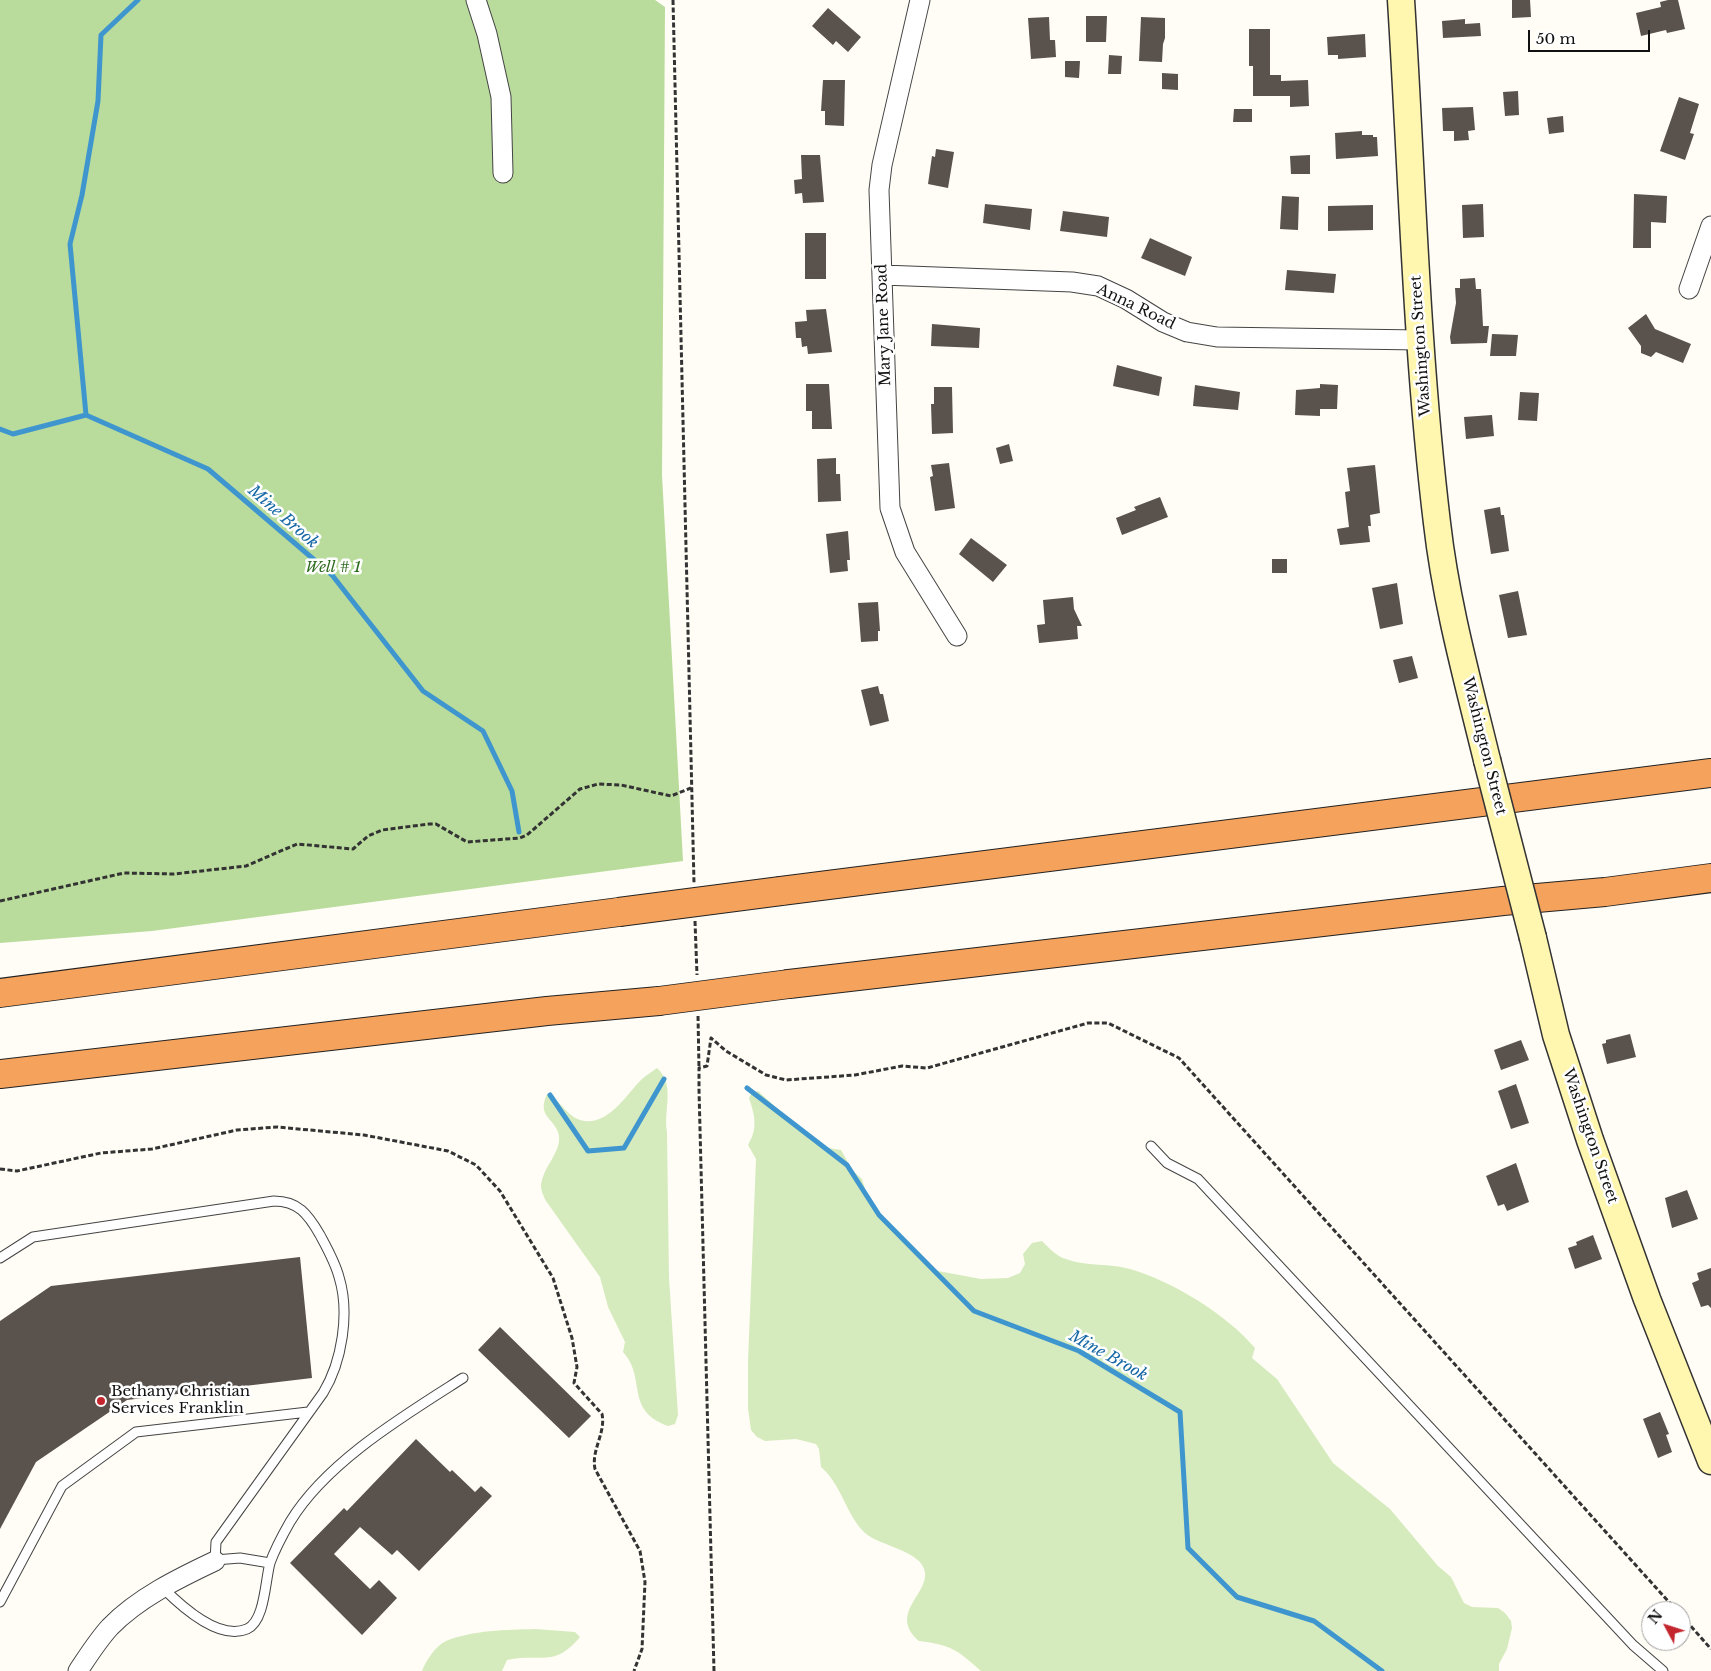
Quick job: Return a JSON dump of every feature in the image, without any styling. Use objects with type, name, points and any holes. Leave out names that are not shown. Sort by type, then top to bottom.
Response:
[{"type":"highway","points":[[0,993],[781,891],[1711,773]]},
{"type":"highway","points":[[0,1074],[538,1012],[659,1001],[790,984],[1502,901],[1604,892],[1711,878]]},
{"type":"main road","name":"Washington Street","points":[[1401,0],[1427,432],[1444,570],[1462,658],[1556,1036],[1590,1140],[1647,1299],[1711,1461]]},
{"type":"street","points":[[476,0],[501,97],[503,173]]},
{"type":"street","name":"Mary Jane Road","points":[[920,0],[882,165],[879,190],[890,508],[905,552],[957,636]]},
{"type":"street","points":[[1689,289],[1711,226]]},
{"type":"street","name":"Anna Road","points":[[882,275],[1072,282],[1098,286],[1126,299],[1163,322],[1187,332],[1217,337],[1420,340]]},
{"type":"street","points":[[78,1671],[111,1626],[163,1588],[215,1560]]},
{"type":"lane","points":[[1151,1146],[1167,1163],[1198,1179],[1633,1644],[1663,1671]]},
{"type":"lane","points":[[0,1258],[33,1237],[274,1201],[296,1205],[311,1220],[331,1256],[340,1279],[343,1310],[339,1353],[333,1374],[216,1542],[215,1560],[240,1558],[270,1563]]},
{"type":"lane","points":[[163,1588],[187,1611],[201,1620],[223,1630],[239,1632],[249,1628],[258,1617],[270,1563],[276,1547],[291,1520],[328,1476],[370,1440],[463,1378]]},
{"type":"lane","points":[[0,1602],[62,1486],[136,1432],[308,1412]]},
{"type":"path","points":[[673,0],[694,884]]},
{"type":"path","points":[[0,901],[124,874],[174,874],[246,866],[297,844],[353,849],[371,834],[420,825],[436,824],[467,842],[520,838],[527,836],[580,789],[598,784],[621,785],[671,796],[692,787]]},
{"type":"path","points":[[695,913],[697,981]]},
{"type":"path","points":[[698,1010],[714,1671]]},
{"type":"path","points":[[699,1068],[707,1066],[711,1038],[726,1051],[766,1075],[786,1080],[855,1075],[902,1066],[927,1068],[1088,1023],[1108,1023],[1179,1058],[1668,1601]]},
{"type":"path","points":[[0,1169],[16,1171],[101,1153],[152,1149],[236,1130],[277,1127],[364,1135],[448,1151],[476,1165],[500,1191],[553,1278],[572,1338],[577,1367],[574,1383],[602,1414],[602,1427],[593,1461],[595,1470],[640,1551],[644,1582],[642,1648],[634,1671]]},
{"type":"path","points":[[1691,1626],[1711,1649]]},
{"type":"green space","name":"Well # 1","points":[[0,0],[655,0],[665,7],[662,475],[683,861],[152,931],[0,943]]},
{"type":"green space","points":[[657,1068],[666,1082],[668,1098],[666,1124],[669,1278],[678,1415],[675,1424],[668,1426],[654,1419],[641,1402],[634,1372],[623,1352],[625,1342],[608,1307],[600,1277],[546,1201],[541,1186],[542,1179],[559,1142],[557,1130],[545,1113],[544,1102],[547,1094],[575,1118],[590,1121],[599,1119],[615,1109],[641,1080]]},
{"type":"green space","points":[[758,1091],[815,1143],[822,1147],[841,1150],[853,1171],[862,1179],[869,1202],[905,1243],[938,1271],[981,1279],[1008,1278],[1020,1273],[1025,1264],[1023,1254],[1032,1243],[1042,1241],[1062,1258],[1082,1263],[1122,1267],[1146,1274],[1180,1290],[1214,1311],[1243,1335],[1255,1348],[1252,1358],[1277,1379],[1333,1463],[1390,1509],[1438,1566],[1451,1577],[1464,1603],[1472,1607],[1498,1608],[1505,1613],[1511,1621],[1512,1628],[1507,1649],[1499,1664],[1499,1671],[981,1671],[966,1658],[947,1647],[919,1641],[910,1631],[907,1622],[911,1605],[924,1580],[925,1572],[922,1565],[908,1553],[871,1538],[865,1533],[853,1518],[834,1482],[821,1467],[819,1449],[816,1444],[796,1439],[765,1441],[757,1437],[751,1430],[748,1408],[748,1362],[756,1159],[748,1145],[754,1127],[753,1111],[749,1098],[751,1094]]},
{"type":"green space","points":[[535,1629],[575,1632],[580,1637],[571,1647],[555,1656],[507,1660],[502,1671],[422,1671],[428,1658],[442,1643],[456,1637],[501,1630]]},
{"type":"building","points":[[1512,0],[1530,0],[1531,17],[1512,18]]},
{"type":"building","points":[[1678,0],[1685,29],[1667,33],[1666,30],[1641,36],[1636,13],[1661,7],[1660,2]]},
{"type":"building","points":[[828,8],[861,37],[848,52],[836,41],[833,45],[812,26]]},
{"type":"building","points":[[1086,16],[1107,16],[1106,42],[1086,42]]},
{"type":"building","points":[[1049,17],[1050,40],[1055,40],[1056,57],[1031,59],[1028,18]]},
{"type":"building","points":[[1141,17],[1165,18],[1162,62],[1139,61]]},
{"type":"building","points":[[1465,19],[1465,24],[1480,23],[1481,36],[1443,38],[1442,21]]},
{"type":"building","points":[[1249,29],[1270,29],[1270,75],[1281,75],[1281,81],[1308,80],[1309,106],[1290,107],[1290,96],[1253,96],[1253,66],[1249,66]]},
{"type":"building","points":[[1365,34],[1366,57],[1338,59],[1338,55],[1328,55],[1327,37]]},
{"type":"building","points":[[1109,55],[1122,56],[1121,74],[1108,74]]},
{"type":"building","points":[[1065,61],[1080,61],[1079,78],[1065,77]]},
{"type":"building","points":[[1162,73],[1178,74],[1178,90],[1162,89]]},
{"type":"building","points":[[823,80],[845,80],[844,126],[825,125],[825,111],[821,111]]},
{"type":"building","points":[[1518,91],[1519,115],[1505,116],[1503,92]]},
{"type":"building","points":[[1679,97],[1699,104],[1690,133],[1694,134],[1685,160],[1660,151]]},
{"type":"building","points":[[1473,107],[1475,130],[1468,131],[1469,140],[1454,141],[1454,131],[1443,131],[1442,108]]},
{"type":"building","points":[[1234,109],[1252,109],[1252,122],[1233,122]]},
{"type":"building","points":[[1563,116],[1564,132],[1549,134],[1547,118]]},
{"type":"building","points":[[1362,131],[1362,135],[1377,137],[1378,156],[1336,159],[1335,133]]},
{"type":"building","points":[[936,149],[954,152],[948,188],[928,184],[932,156],[935,157]]},
{"type":"building","points":[[801,155],[820,155],[824,202],[803,203],[802,193],[795,194],[794,180],[802,179]]},
{"type":"building","points":[[1310,155],[1310,174],[1291,174],[1290,156]]},
{"type":"building","points":[[1634,194],[1667,196],[1666,223],[1651,222],[1651,248],[1633,248]]},
{"type":"building","points":[[1282,196],[1299,197],[1298,230],[1280,229]]},
{"type":"building","points":[[985,204],[1032,209],[1030,230],[983,223]]},
{"type":"building","points":[[1483,204],[1484,237],[1463,238],[1462,205]]},
{"type":"building","points":[[1373,205],[1373,230],[1328,231],[1328,206]]},
{"type":"building","points":[[1063,211],[1109,217],[1107,237],[1060,231]]},
{"type":"building","points":[[805,233],[826,233],[826,279],[805,279]]},
{"type":"building","points":[[1150,238],[1192,257],[1185,276],[1141,258]]},
{"type":"building","points":[[1287,270],[1336,274],[1334,293],[1285,290]]},
{"type":"building","points":[[1475,278],[1476,289],[1481,289],[1483,326],[1489,326],[1487,343],[1451,344],[1450,337],[1456,303],[1455,288],[1460,288],[1460,279]]},
{"type":"building","points":[[826,309],[832,352],[808,354],[807,346],[802,347],[801,338],[796,338],[795,322],[807,321],[806,310]]},
{"type":"building","points":[[1646,314],[1655,329],[1691,344],[1683,363],[1656,352],[1651,357],[1641,353],[1641,346],[1628,328]]},
{"type":"building","points":[[932,324],[980,328],[979,348],[931,346]]},
{"type":"building","points":[[1492,334],[1518,335],[1516,356],[1490,356]]},
{"type":"building","points":[[1117,365],[1162,377],[1159,396],[1113,386]]},
{"type":"building","points":[[806,384],[829,384],[832,429],[812,429],[812,411],[806,411]]},
{"type":"building","points":[[1320,384],[1338,385],[1337,409],[1320,409],[1320,416],[1295,415],[1296,390],[1320,388]]},
{"type":"building","points":[[1195,385],[1240,392],[1238,410],[1193,406]]},
{"type":"building","points":[[934,387],[952,387],[953,433],[932,434],[931,404],[934,404]]},
{"type":"building","points":[[1520,392],[1539,393],[1537,421],[1518,420]]},
{"type":"building","points":[[1492,415],[1494,436],[1466,439],[1464,417]]},
{"type":"building","points":[[1009,444],[1013,461],[1000,464],[996,448]]},
{"type":"building","points":[[836,458],[836,474],[840,474],[841,501],[818,502],[817,459]]},
{"type":"building","points":[[949,463],[955,508],[935,511],[930,477],[933,476],[931,465]]},
{"type":"building","points":[[1375,465],[1380,513],[1370,515],[1371,526],[1368,526],[1370,542],[1340,545],[1337,529],[1349,527],[1345,492],[1350,491],[1347,468]]},
{"type":"building","points":[[1160,497],[1168,517],[1122,535],[1116,518],[1136,510],[1134,507]]},
{"type":"building","points":[[1500,507],[1501,515],[1504,515],[1509,551],[1491,554],[1484,510]]},
{"type":"building","points":[[848,531],[850,560],[847,560],[848,571],[830,573],[826,534]]},
{"type":"building","points":[[971,538],[1007,565],[993,582],[959,554]]},
{"type":"building","points":[[1272,559],[1287,559],[1287,573],[1272,573]]},
{"type":"building","points":[[1397,583],[1403,624],[1380,629],[1372,588]]},
{"type":"building","points":[[1518,591],[1527,635],[1508,638],[1499,595]]},
{"type":"building","points":[[1073,597],[1074,609],[1082,626],[1077,626],[1078,639],[1039,643],[1037,625],[1045,624],[1043,600]]},
{"type":"building","points":[[878,602],[880,631],[878,631],[878,641],[861,642],[858,603]]},
{"type":"building","points":[[1412,656],[1418,678],[1399,683],[1393,660]]},
{"type":"building","points":[[878,686],[880,694],[883,694],[889,721],[870,726],[861,690]]},
{"type":"building","points":[[1630,1034],[1636,1057],[1607,1064],[1602,1044],[1606,1043],[1606,1040]]},
{"type":"building","points":[[1521,1040],[1529,1060],[1501,1070],[1494,1050]]},
{"type":"building","points":[[1516,1084],[1529,1123],[1511,1129],[1498,1091]]},
{"type":"building","points":[[1516,1163],[1529,1202],[1507,1211],[1504,1204],[1498,1206],[1486,1176]]},
{"type":"building","points":[[1687,1190],[1698,1219],[1672,1228],[1665,1198]]},
{"type":"building","points":[[1593,1235],[1602,1259],[1575,1269],[1568,1248],[1577,1245],[1576,1242]]},
{"type":"building","points":[[300,1257],[312,1378],[127,1400],[36,1462],[0,1529],[0,1321],[51,1286]]},
{"type":"building","points":[[1711,1268],[1711,1308],[1708,1305],[1701,1307],[1692,1283],[1699,1280],[1697,1273]]},
{"type":"building","points":[[500,1327],[591,1416],[569,1438],[478,1350]]},
{"type":"building","points":[[1660,1412],[1669,1434],[1666,1435],[1672,1452],[1658,1458],[1643,1419]]},
{"type":"building","points":[[416,1439],[450,1472],[452,1470],[475,1492],[481,1486],[492,1496],[419,1571],[397,1550],[392,1555],[360,1527],[334,1554],[370,1589],[379,1580],[397,1598],[362,1635],[290,1563],[344,1508],[347,1511]]},
{"type":"waterway","points":[[86,415],[70,244],[82,195],[98,101],[101,35],[138,0]]},
{"type":"waterway","name":"Mine Brook","points":[[0,429],[13,434],[86,415],[208,469],[332,575],[423,691],[483,731],[512,791],[519,832]]},
{"type":"waterway","name":"Mine Brook","points":[[550,1095],[588,1151],[624,1148],[664,1079]]},
{"type":"waterway","name":"Mine Brook","points":[[747,1088],[847,1165],[879,1215],[974,1311],[1079,1351],[1180,1412],[1188,1548],[1237,1597],[1314,1621],[1382,1671]]},
{"type":"place","name":"Bethany Christian Services Franklin","points":[[101,1401]]}]
